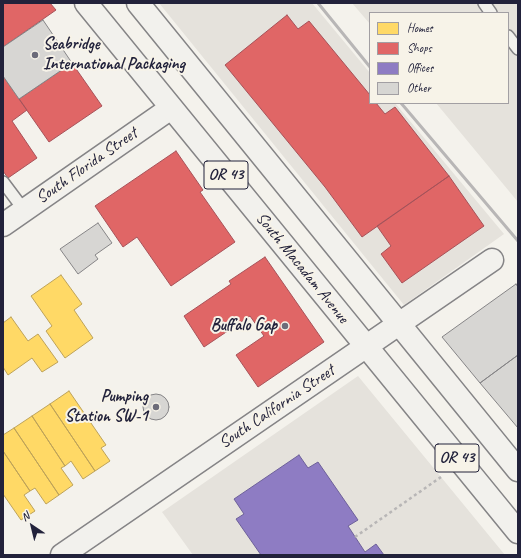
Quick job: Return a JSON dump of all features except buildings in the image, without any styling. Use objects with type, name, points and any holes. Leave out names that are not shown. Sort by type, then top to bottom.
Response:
[{"type":"main road","name":"South Macadam Avenue","points":[[86,3],[518,532]]},
{"type":"main road","name":"OR 43","points":[[138,3],[518,470]]},
{"type":"main road","name":"South Florida Street","points":[[3,225],[172,108]]},
{"type":"main road","name":"South California Street","points":[[62,555],[492,260]]},
{"type":"lane","points":[[484,3],[490,12]]},
{"type":"lane","points":[[509,37],[518,49]]},
{"type":"lane","points":[[3,182],[24,210]]},
{"type":"path","points":[[355,537],[445,475]]},
{"type":"shaded area","points":[[159,3],[312,3],[369,72],[369,104],[396,104],[504,234],[404,305]]},
{"type":"shaded area","points":[[352,3],[518,3],[518,202],[437,104],[509,104],[509,12],[369,12],[369,23]]},
{"type":"shaded area","points":[[358,376],[505,555],[193,555],[162,512]]},
{"type":"railway","points":[[318,3],[369,66]]},
{"type":"railway","points":[[402,104],[518,241]]},
{"type":"place","name":"Seabridge International Packaging","points":[[35,55]]},
{"type":"place","name":"Buffalo Gap","points":[[285,326]]},
{"type":"place","name":"Pumping Station SW-1","points":[[156,407]]}]
